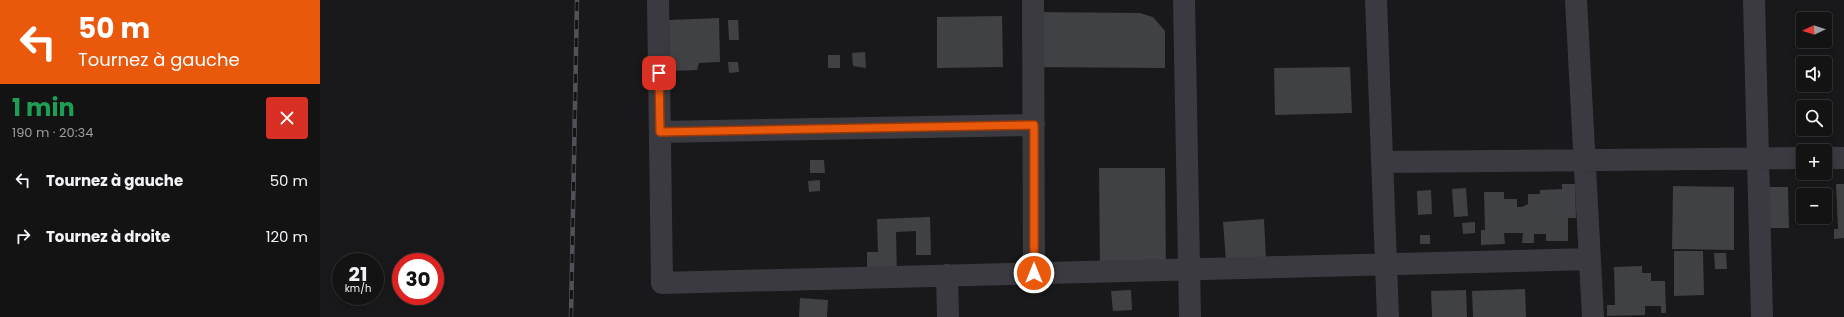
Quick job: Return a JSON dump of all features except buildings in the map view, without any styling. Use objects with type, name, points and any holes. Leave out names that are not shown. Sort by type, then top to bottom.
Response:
[{"type":"street","points":[[658,0],[662,283],[1590,259]]},
{"type":"street","points":[[1033,0],[1034,273]]},
{"type":"street","points":[[1184,0],[1190,317]]},
{"type":"street","points":[[1376,0],[1388,317]]},
{"type":"street","points":[[1576,0],[1593,317]]},
{"type":"street","points":[[1754,0],[1762,317]]},
{"type":"street","points":[[660,132],[1034,125]]},
{"type":"street","points":[[1382,162],[1796,158]]},
{"type":"street","points":[[1832,158],[1844,158]]},
{"type":"street","points":[[947,275],[948,317]]},
{"type":"railway","points":[[571,317],[577,0]]},
{"type":"route","points":[[659,73],[660,132],[1034,125],[1034,273]]}]
